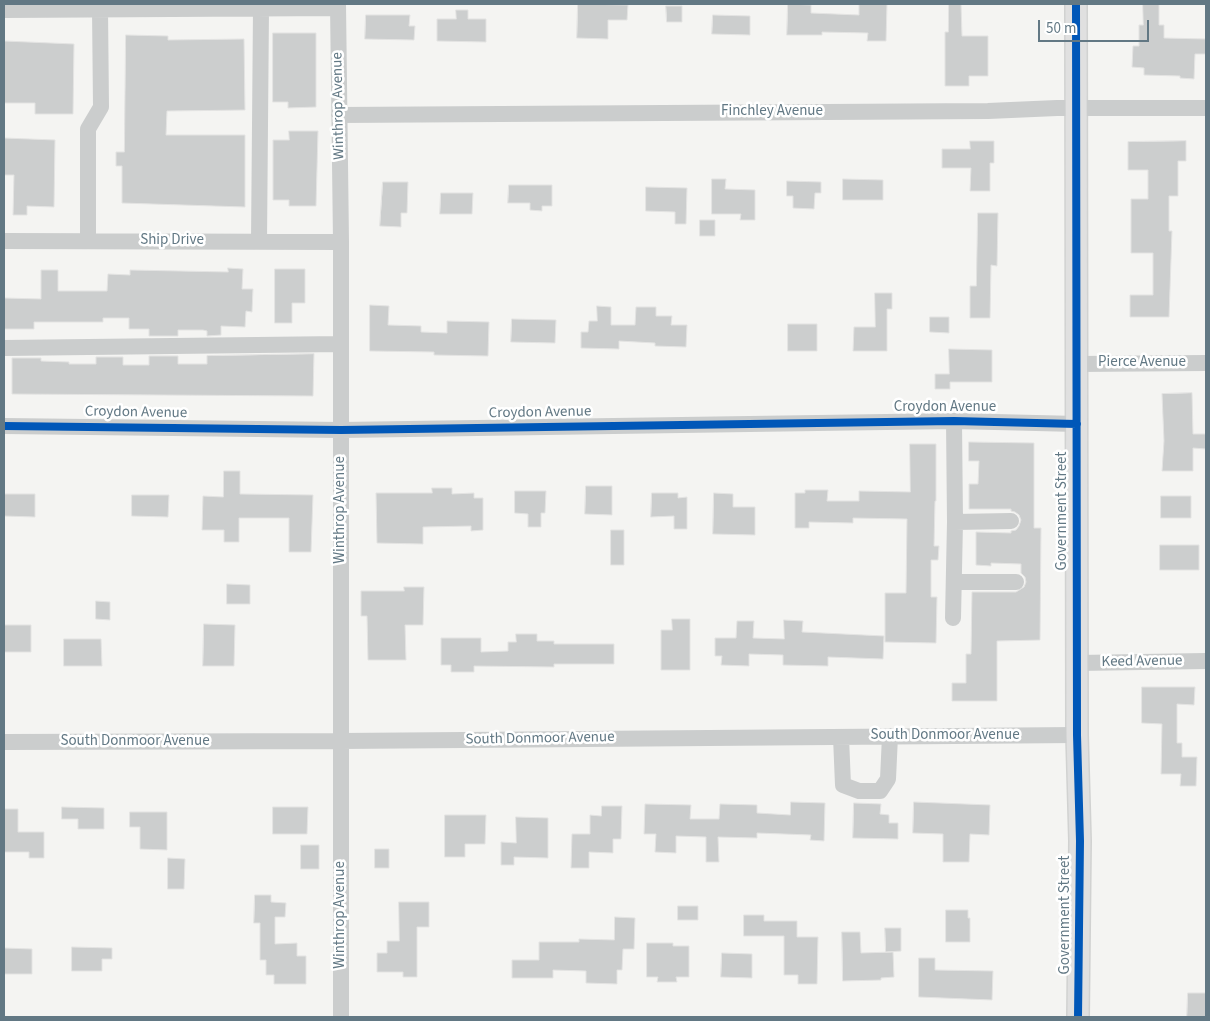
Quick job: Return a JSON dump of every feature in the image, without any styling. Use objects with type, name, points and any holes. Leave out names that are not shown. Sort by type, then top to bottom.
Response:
[{"type":"main road","name":"Government Street","points":[[1076,4],[1077,734],[1080,841],[1078,1017]]},
{"type":"street","points":[[14,8],[100,9],[164,6],[261,9],[338,6]]},
{"type":"street","name":"Winthrop Avenue","points":[[338,6],[341,242],[341,1017]]},
{"type":"street","points":[[88,241],[88,129],[101,107],[100,9]]},
{"type":"street","points":[[260,242],[261,9]]},
{"type":"street","name":"Finchley Avenue","points":[[339,115],[1206,108]]},
{"type":"street","name":"Ship Drive","points":[[4,241],[341,242]]},
{"type":"street","points":[[4,348],[341,344]]},
{"type":"street","name":"Pierce Avenue","points":[[1077,364],[1206,363]]},
{"type":"street","points":[[953,618],[955,522],[954,421]]},
{"type":"street","name":"Croydon Avenue","points":[[4,426],[341,430],[954,421],[1077,424]]},
{"type":"street","points":[[955,522],[1011,521]]},
{"type":"street","points":[[954,582],[1016,582]]},
{"type":"street","name":"Keed Avenue","points":[[1077,663],[1206,662]]},
{"type":"street","name":"South Donmoor Avenue","points":[[4,742],[341,741],[1077,734]]},
{"type":"street","points":[[841,737],[843,785],[859,791],[880,791],[888,778],[890,736]]},
{"type":"building","points":[[578,4],[628,5],[627,20],[608,20],[608,39],[577,38]]},
{"type":"building","points":[[788,4],[811,5],[811,13],[859,15],[859,4],[887,4],[886,41],[867,41],[868,33],[822,32],[822,35],[787,35]]},
{"type":"building","points":[[949,4],[961,4],[962,36],[988,36],[988,76],[969,76],[969,86],[945,86],[945,32],[948,32]]},
{"type":"building","points":[[1143,4],[1159,4],[1159,25],[1164,25],[1164,38],[1206,39],[1206,54],[1195,54],[1194,79],[1180,78],[1180,76],[1144,75],[1144,68],[1132,67],[1133,46],[1139,46],[1139,25],[1143,25]]},
{"type":"building","points":[[666,6],[682,6],[682,22],[667,22]]},
{"type":"building","points":[[456,10],[468,10],[468,19],[486,19],[486,42],[437,41],[437,19],[456,19]]},
{"type":"building","points":[[366,15],[410,15],[409,26],[415,26],[414,40],[365,39]]},
{"type":"building","points":[[713,15],[750,16],[750,35],[712,34]]},
{"type":"building","points":[[273,33],[316,33],[316,107],[288,108],[288,102],[273,102]]},
{"type":"building","points":[[126,35],[168,36],[168,40],[244,39],[245,110],[167,111],[166,135],[245,135],[245,207],[122,203],[122,166],[116,166],[116,152],[124,152]]},
{"type":"building","points":[[4,41],[74,44],[73,114],[35,114],[35,103],[4,103]]},
{"type":"building","points":[[289,131],[318,131],[316,206],[289,206],[289,200],[273,200],[273,140],[289,140]]},
{"type":"building","points":[[4,138],[55,140],[54,207],[27,206],[27,215],[13,215],[14,175],[4,175]]},
{"type":"building","points":[[970,141],[994,141],[994,163],[990,163],[990,191],[970,191],[971,168],[942,168],[942,149],[970,149]]},
{"type":"building","points":[[1186,141],[1186,161],[1178,161],[1178,196],[1169,196],[1169,231],[1172,231],[1169,317],[1130,317],[1130,295],[1153,295],[1153,253],[1131,253],[1131,199],[1148,199],[1148,170],[1128,170],[1128,142]]},
{"type":"building","points":[[712,179],[726,179],[725,189],[755,190],[755,220],[740,220],[741,214],[712,214]]},
{"type":"building","points":[[843,179],[883,180],[883,200],[843,200]]},
{"type":"building","points":[[787,181],[821,182],[821,193],[815,193],[814,209],[793,208],[793,196],[787,196]]},
{"type":"building","points":[[383,182],[408,182],[407,213],[401,213],[401,227],[380,226]]},
{"type":"building","points":[[509,185],[552,185],[552,206],[542,206],[542,211],[530,210],[530,203],[508,203]]},
{"type":"building","points":[[646,187],[687,188],[686,224],[675,224],[675,212],[646,211]]},
{"type":"building","points":[[441,193],[473,193],[472,214],[440,214]]},
{"type":"building","points":[[978,213],[998,213],[997,266],[991,265],[990,318],[970,318],[970,286],[976,286]]},
{"type":"building","points":[[700,220],[715,220],[715,236],[700,236]]},
{"type":"building","points":[[228,268],[243,269],[242,289],[253,289],[252,312],[246,311],[245,327],[221,326],[221,335],[207,336],[207,331],[203,330],[178,330],[178,336],[149,336],[149,329],[129,329],[129,318],[103,318],[103,322],[34,322],[34,329],[4,329],[4,298],[41,299],[41,270],[58,270],[58,291],[107,291],[108,274],[130,275],[130,270],[228,272]]},
{"type":"building","points":[[275,269],[305,269],[305,303],[292,303],[292,323],[275,323]]},
{"type":"building","points":[[875,293],[892,293],[892,309],[887,309],[887,351],[853,351],[854,327],[875,327]]},
{"type":"building","points":[[370,305],[389,306],[388,325],[421,326],[421,332],[447,333],[447,321],[489,322],[488,356],[434,355],[434,352],[370,351]]},
{"type":"building","points":[[597,306],[611,307],[611,325],[635,325],[636,307],[656,307],[656,316],[672,316],[671,325],[687,325],[686,347],[655,346],[655,343],[619,341],[619,349],[581,348],[581,332],[588,332],[589,321],[597,321]]},
{"type":"building","points":[[930,317],[949,317],[949,333],[930,332]]},
{"type":"building","points":[[512,319],[556,320],[555,343],[511,342]]},
{"type":"building","points":[[788,324],[817,324],[817,351],[788,351]]},
{"type":"building","points":[[949,349],[992,350],[992,382],[950,382],[950,389],[935,389],[935,374],[949,374]]},
{"type":"building","points":[[314,354],[313,396],[12,394],[12,358],[41,358],[41,361],[96,364],[96,357],[123,357],[123,365],[149,365],[149,356],[178,356],[178,364],[207,364],[207,356]]},
{"type":"building","points":[[1192,393],[1193,434],[1206,434],[1206,449],[1193,448],[1193,471],[1162,471],[1164,441],[1162,394]]},
{"type":"building","points":[[969,442],[1034,443],[1034,528],[1041,528],[1040,640],[997,641],[997,701],[952,701],[952,683],[966,683],[966,654],[971,654],[972,592],[1016,592],[1024,587],[1026,582],[1025,577],[1021,573],[1021,564],[991,563],[991,566],[976,565],[976,532],[1011,533],[1011,531],[1016,530],[1021,520],[1019,515],[1011,511],[1011,509],[969,509],[969,484],[978,484],[979,461],[969,461]]},
{"type":"building","points":[[910,444],[936,444],[934,546],[939,546],[938,560],[931,560],[931,597],[937,597],[936,643],[885,642],[885,593],[906,593],[907,519],[853,518],[853,523],[809,522],[809,528],[795,528],[795,493],[805,493],[805,490],[828,490],[827,501],[859,501],[859,491],[910,492]]},
{"type":"building","points":[[224,471],[240,471],[240,494],[313,495],[311,552],[289,552],[289,518],[239,518],[239,542],[224,542],[224,530],[202,530],[203,496],[223,497]]},
{"type":"building","points":[[586,486],[612,486],[612,515],[585,514]]},
{"type":"building","points":[[432,488],[452,488],[452,494],[474,493],[474,498],[483,498],[483,530],[471,531],[471,526],[423,527],[423,544],[377,543],[376,493],[432,493]]},
{"type":"building","points":[[515,491],[546,491],[545,513],[541,513],[541,527],[528,527],[528,514],[515,513]]},
{"type":"building","points":[[652,493],[678,493],[678,498],[687,497],[687,529],[674,529],[674,516],[651,517]]},
{"type":"building","points":[[714,493],[733,494],[733,507],[755,507],[755,535],[713,534]]},
{"type":"building","points":[[4,494],[35,494],[35,517],[4,516]]},
{"type":"building","points":[[132,495],[169,495],[168,517],[132,516]]},
{"type":"building","points":[[1161,496],[1191,496],[1191,518],[1161,518]]},
{"type":"building","points":[[611,530],[624,530],[624,565],[611,565]]},
{"type":"building","points":[[1160,545],[1199,545],[1199,570],[1160,570]]},
{"type":"building","points":[[227,584],[250,585],[250,604],[227,604]]},
{"type":"building","points":[[404,587],[424,587],[423,625],[405,625],[406,660],[368,660],[367,616],[361,616],[361,591],[404,591]]},
{"type":"building","points":[[96,601],[110,602],[110,620],[96,619]]},
{"type":"building","points":[[672,619],[690,619],[690,670],[661,670],[661,630],[672,630]]},
{"type":"building","points":[[784,620],[803,621],[802,632],[884,636],[883,659],[828,657],[828,666],[783,665],[783,655],[749,654],[749,666],[721,665],[722,656],[715,656],[715,638],[736,638],[737,621],[754,621],[753,638],[784,639]]},
{"type":"building","points":[[204,624],[235,625],[234,666],[203,666]]},
{"type":"building","points":[[4,625],[31,625],[31,652],[4,652]]},
{"type":"building","points":[[516,634],[537,634],[537,641],[554,641],[554,644],[614,644],[614,664],[554,664],[554,667],[474,666],[474,672],[451,672],[451,665],[441,665],[441,638],[481,638],[481,652],[508,651],[508,642],[516,642]]},
{"type":"building","points":[[64,639],[101,639],[102,666],[64,666]]},
{"type":"building","points":[[1142,687],[1195,687],[1194,705],[1177,704],[1177,743],[1182,743],[1182,757],[1197,757],[1196,786],[1180,786],[1181,774],[1161,774],[1162,724],[1142,723]]},
{"type":"building","points":[[791,802],[825,803],[824,841],[810,840],[811,835],[757,833],[757,838],[718,837],[719,862],[706,862],[706,837],[676,836],[676,853],[655,852],[656,834],[644,834],[645,804],[691,805],[690,819],[719,819],[720,804],[757,805],[757,813],[790,815]]},
{"type":"building","points":[[914,802],[990,805],[989,835],[970,834],[969,862],[943,862],[943,834],[913,833]]},
{"type":"building","points":[[854,803],[881,804],[880,814],[889,815],[889,823],[898,823],[898,839],[853,838]]},
{"type":"building","points":[[602,806],[622,806],[621,839],[613,839],[613,853],[589,852],[589,868],[571,868],[572,834],[590,834],[590,815],[601,816]]},
{"type":"building","points":[[62,807],[104,808],[104,829],[78,829],[78,819],[62,819]]},
{"type":"building","points":[[273,807],[308,807],[307,834],[273,834]]},
{"type":"building","points":[[4,809],[18,809],[18,832],[44,832],[44,858],[29,858],[29,852],[4,852]]},
{"type":"building","points":[[130,812],[167,812],[167,850],[140,849],[140,827],[130,827]]},
{"type":"building","points":[[445,815],[486,815],[485,844],[465,844],[465,857],[445,857]]},
{"type":"building","points":[[516,817],[548,818],[548,858],[514,857],[514,865],[501,865],[501,842],[516,843]]},
{"type":"building","points":[[301,845],[319,845],[319,869],[301,869]]},
{"type":"building","points":[[375,849],[389,849],[389,868],[375,868]]},
{"type":"building","points":[[168,858],[185,859],[184,889],[168,889]]},
{"type":"building","points":[[255,895],[271,895],[271,902],[286,903],[285,917],[275,917],[275,944],[297,943],[297,956],[306,956],[306,984],[274,984],[274,975],[266,975],[266,960],[260,960],[260,923],[254,923]]},
{"type":"building","points":[[399,902],[429,902],[429,927],[417,927],[417,977],[403,977],[403,972],[377,972],[377,953],[387,953],[387,941],[399,941]]},
{"type":"building","points":[[678,906],[698,906],[698,920],[678,920]]},
{"type":"building","points":[[946,910],[968,910],[970,942],[946,942]]},
{"type":"building","points":[[744,915],[764,915],[764,921],[797,921],[797,937],[818,937],[817,984],[798,984],[798,975],[784,975],[784,936],[744,936]]},
{"type":"building","points":[[615,917],[635,918],[634,949],[623,949],[622,970],[617,970],[617,984],[586,983],[586,971],[553,970],[553,978],[512,978],[512,960],[539,960],[539,942],[579,942],[579,939],[614,940]]},
{"type":"building","points":[[885,928],[901,928],[901,951],[886,952]]},
{"type":"building","points":[[842,932],[860,932],[861,953],[893,952],[894,977],[881,978],[881,980],[843,981]]},
{"type":"building","points":[[647,943],[673,943],[673,946],[689,946],[689,977],[676,977],[677,982],[657,982],[658,977],[647,977]]},
{"type":"building","points":[[72,947],[112,948],[112,959],[102,959],[102,971],[72,971]]},
{"type":"building","points":[[4,948],[32,949],[32,974],[4,974]]},
{"type":"building","points":[[722,953],[752,954],[752,978],[721,977]]},
{"type":"building","points":[[919,958],[935,958],[935,970],[993,971],[992,1000],[919,997]]},
{"type":"building","points":[[1188,993],[1206,993],[1206,1017],[1187,1017]]},
{"type":"cycle path","points":[[1076,4],[1077,735],[1080,841],[1078,1017]]},
{"type":"cycle path","points":[[4,426],[341,430],[954,421],[1077,424]]}]
